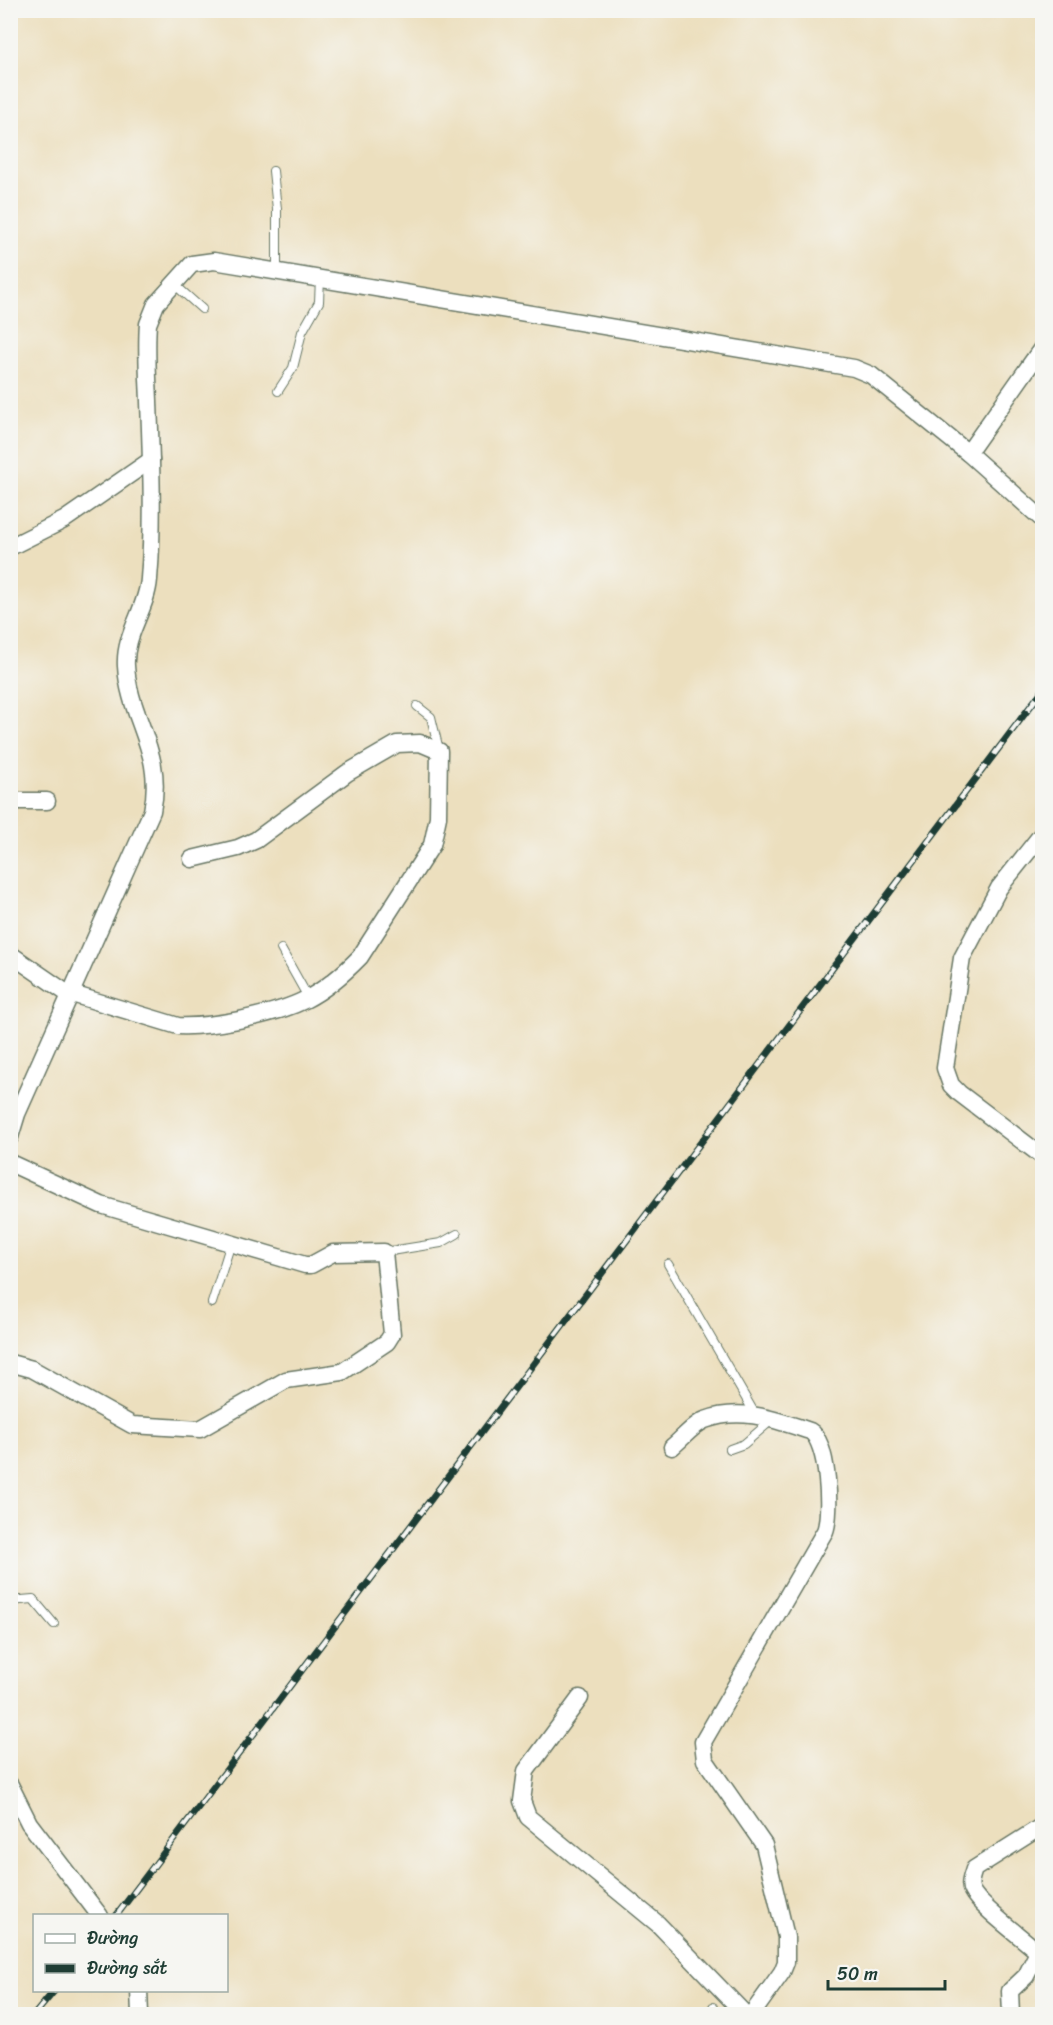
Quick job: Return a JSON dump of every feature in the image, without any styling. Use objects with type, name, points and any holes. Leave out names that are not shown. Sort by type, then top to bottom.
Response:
[{"type":"street","points":[[10,1137],[14,1114],[71,995],[152,811],[156,795],[154,762],[129,684],[126,666],[129,639],[150,579],[151,460],[148,324],[156,304],[187,267],[198,262],[214,261],[854,368],[871,375],[968,453],[1042,519]]},
{"type":"street","points":[[968,453],[1042,348]]},
{"type":"street","points":[[10,547],[64,520],[151,460]]},
{"type":"street","points":[[10,954],[71,995],[178,1026],[193,1027],[277,1012],[310,999],[347,971],[360,957],[432,845],[438,817],[439,751],[420,743],[397,744],[347,773],[256,840],[238,848],[192,859]]},
{"type":"street","points":[[10,801],[47,801]]},
{"type":"street","points":[[1042,834],[999,888],[962,958],[945,1068],[951,1085],[959,1093],[1042,1156]]},
{"type":"street","points":[[10,1163],[101,1205],[305,1265],[333,1253],[384,1252],[392,1334],[387,1342],[342,1372],[286,1380],[200,1429],[132,1425],[32,1369],[10,1363]]},
{"type":"street","points":[[672,1447],[703,1420],[731,1414],[755,1414],[810,1431],[819,1439],[822,1447],[829,1521],[702,1742],[705,1760],[764,1845],[786,1936],[786,1962],[782,1972],[752,2014]]},
{"type":"street","points":[[580,1698],[526,1771],[522,1801],[528,1817],[658,1924],[745,2014]]},
{"type":"street","points":[[10,1785],[17,1818],[98,1914]]},
{"type":"street","points":[[1011,2014],[1010,1991],[1026,1976],[1040,1951],[981,1901],[972,1891],[970,1882],[974,1869],[1042,1826]]},
{"type":"street","points":[[139,1992],[140,2014]]},
{"type":"lane","points":[[273,171],[278,209],[277,271]]},
{"type":"lane","points":[[278,391],[293,368],[302,332],[319,302],[320,278]]},
{"type":"lane","points":[[173,283],[202,309]]},
{"type":"lane","points":[[417,706],[431,717],[439,751]]},
{"type":"lane","points":[[281,949],[310,999]]},
{"type":"lane","points":[[384,1252],[441,1243],[457,1234]]},
{"type":"lane","points":[[212,1303],[231,1243]]},
{"type":"lane","points":[[668,1264],[755,1414]]},
{"type":"lane","points":[[730,1449],[744,1444],[774,1419]]},
{"type":"lane","points":[[10,1601],[33,1599],[54,1624]]},
{"type":"railway","points":[[118,1914],[1042,691]]},
{"type":"railway","points":[[35,2014],[53,1992]]}]
